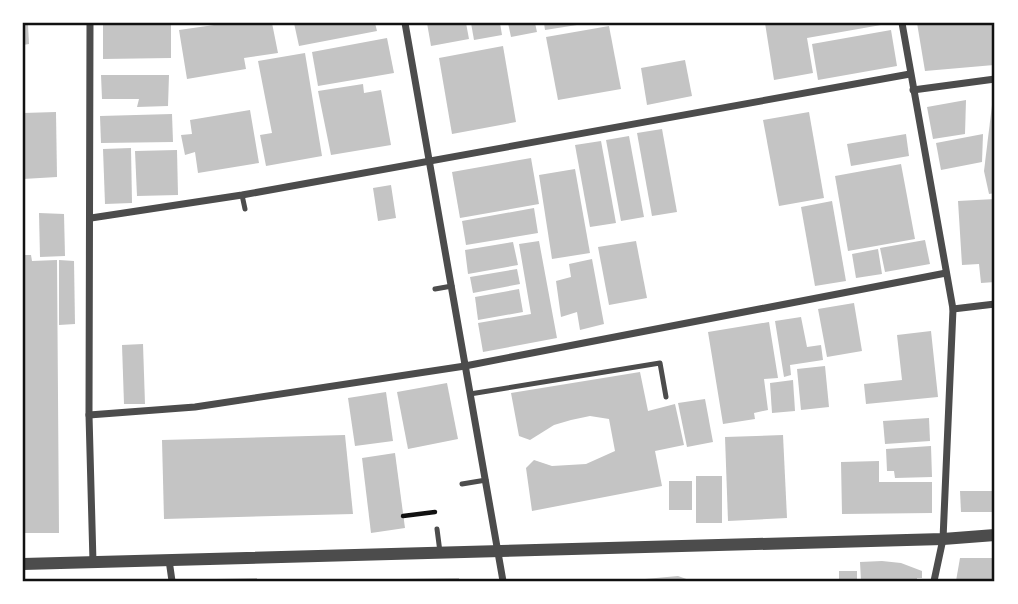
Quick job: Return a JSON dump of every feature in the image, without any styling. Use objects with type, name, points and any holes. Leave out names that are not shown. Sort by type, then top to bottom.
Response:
[{"type":"street","points":[[90,23],[89,415],[93,562]]},
{"type":"street","points":[[405,23],[503,581]]},
{"type":"street","points":[[902,23],[953,309],[943,539],[934,581]]},
{"type":"street","points":[[91,218],[242,195],[910,74]]},
{"type":"street","points":[[913,90],[995,79]]},
{"type":"street","points":[[89,415],[195,407],[466,366],[946,273]]},
{"type":"street","points":[[953,309],[995,304]]},
{"type":"street","points":[[23,564],[943,539],[995,535]]},
{"type":"street","points":[[169,560],[172,581]]},
{"type":"lane","points":[[242,195],[245,209]]},
{"type":"lane","points":[[435,289],[452,286]]},
{"type":"lane","points":[[471,394],[660,363],[666,397]]},
{"type":"lane","points":[[462,484],[486,480]]},
{"type":"lane","points":[[437,529],[440,552]]},
{"type":"path","points":[[403,516],[435,512]]},
{"type":"building","points":[[103,23],[171,23],[171,58],[103,59]]},
{"type":"building","points":[[228,23],[272,23],[278,53],[244,58],[246,69],[187,79],[179,30]]},
{"type":"building","points":[[294,23],[375,23],[377,31],[299,46]]},
{"type":"building","points":[[427,23],[466,23],[469,39],[431,46]]},
{"type":"building","points":[[471,23],[500,23],[502,35],[474,40]]},
{"type":"building","points":[[508,23],[535,23],[537,32],[511,37]]},
{"type":"building","points":[[544,23],[576,23],[577,25],[545,30]]},
{"type":"building","points":[[765,23],[881,25],[807,38],[813,73],[774,80]]},
{"type":"building","points":[[917,23],[995,23],[994,65],[925,71]]},
{"type":"building","points":[[23,25],[28,25],[29,44],[23,45]]},
{"type":"building","points":[[609,26],[621,89],[558,100],[546,37]]},
{"type":"building","points":[[891,30],[897,66],[818,80],[812,44]]},
{"type":"building","points":[[387,38],[394,73],[318,86],[312,52]]},
{"type":"building","points":[[503,46],[516,122],[452,134],[439,58]]},
{"type":"building","points":[[305,53],[322,156],[266,166],[260,135],[272,133],[258,61]]},
{"type":"building","points":[[685,60],[692,96],[647,105],[641,68]]},
{"type":"building","points":[[101,75],[169,75],[168,106],[137,107],[139,99],[102,99]]},
{"type":"building","points":[[363,84],[364,93],[381,90],[391,145],[331,155],[318,91]]},
{"type":"building","points":[[995,96],[995,193],[989,194],[984,171]]},
{"type":"building","points":[[966,100],[965,134],[933,139],[927,107]]},
{"type":"building","points":[[250,110],[259,163],[198,173],[195,152],[185,155],[181,135],[192,134],[190,120]]},
{"type":"building","points":[[56,112],[57,177],[23,179],[23,113]]},
{"type":"building","points":[[809,112],[824,198],[779,206],[763,120]]},
{"type":"building","points":[[172,114],[173,142],[101,143],[100,116]]},
{"type":"building","points":[[662,129],[677,212],[652,216],[637,133]]},
{"type":"building","points":[[906,134],[909,156],[851,166],[847,144]]},
{"type":"building","points":[[983,134],[982,162],[941,170],[936,143]]},
{"type":"building","points":[[629,136],[644,217],[621,221],[606,140]]},
{"type":"building","points":[[601,141],[616,223],[590,227],[575,145]]},
{"type":"building","points":[[131,148],[132,203],[105,204],[103,149]]},
{"type":"building","points":[[177,150],[178,195],[137,196],[135,151]]},
{"type":"building","points":[[531,158],[539,204],[460,218],[452,172]]},
{"type":"building","points":[[901,164],[915,239],[848,251],[835,176]]},
{"type":"building","points":[[575,169],[590,253],[552,259],[539,175]]},
{"type":"building","points":[[391,185],[396,218],[378,221],[373,188]]},
{"type":"building","points":[[995,199],[995,282],[981,283],[979,264],[962,265],[958,201]]},
{"type":"building","points":[[832,201],[846,281],[815,286],[801,207]]},
{"type":"building","points":[[534,208],[538,233],[466,245],[462,221]]},
{"type":"building","points":[[39,213],[64,214],[65,256],[40,257]]},
{"type":"building","points":[[925,240],[930,264],[885,272],[880,248]]},
{"type":"building","points":[[539,241],[557,338],[483,352],[478,323],[531,314],[519,244]]},
{"type":"building","points":[[636,241],[647,298],[609,305],[598,247]]},
{"type":"building","points":[[513,242],[518,265],[468,274],[465,250]]},
{"type":"building","points":[[878,249],[882,274],[856,278],[852,254]]},
{"type":"building","points":[[23,255],[31,255],[32,261],[57,260],[59,533],[23,533]]},
{"type":"building","points":[[592,259],[604,324],[580,330],[577,312],[561,317],[556,281],[571,277],[569,264]]},
{"type":"building","points":[[59,260],[74,261],[75,324],[59,325]]},
{"type":"building","points":[[517,269],[520,284],[473,293],[470,277]]},
{"type":"building","points":[[519,289],[523,312],[478,320],[475,297]]},
{"type":"building","points":[[854,303],[862,351],[827,357],[818,309]]},
{"type":"building","points":[[801,317],[807,347],[821,345],[823,360],[790,365],[791,375],[784,377],[775,321]]},
{"type":"building","points":[[769,322],[778,378],[764,379],[768,410],[754,413],[755,419],[723,424],[708,332]]},
{"type":"building","points":[[931,331],[938,397],[866,404],[864,384],[902,380],[897,335]]},
{"type":"building","points":[[143,344],[145,404],[124,404],[122,345]]},
{"type":"building","points":[[825,366],[829,407],[801,410],[797,369]]},
{"type":"building","points":[[640,372],[648,411],[675,404],[684,445],[655,451],[662,486],[532,511],[526,468],[534,460],[552,466],[586,464],[615,451],[609,419],[590,416],[554,425],[530,440],[519,436],[511,393]]},
{"type":"building","points":[[793,380],[795,411],[772,413],[770,383]]},
{"type":"building","points":[[447,383],[458,439],[408,449],[397,392]]},
{"type":"building","points":[[386,392],[393,441],[355,446],[348,398]]},
{"type":"building","points":[[705,399],[713,442],[687,447],[678,403]]},
{"type":"building","points":[[929,418],[930,441],[885,444],[883,421]]},
{"type":"building","points":[[345,435],[353,514],[164,519],[162,440]]},
{"type":"building","points":[[783,435],[787,518],[728,521],[725,437]]},
{"type":"building","points":[[931,446],[932,477],[895,478],[894,471],[887,471],[886,449]]},
{"type":"building","points":[[395,453],[405,528],[371,533],[362,458]]},
{"type":"building","points":[[879,461],[879,482],[932,482],[932,513],[842,514],[841,462]]},
{"type":"building","points":[[696,476],[722,476],[722,523],[696,523]]},
{"type":"building","points":[[669,481],[692,481],[692,510],[669,510]]},
{"type":"building","points":[[960,491],[995,491],[995,512],[961,512]]},
{"type":"building","points":[[960,558],[995,558],[995,581],[956,581]]},
{"type":"building","points":[[860,562],[901,563],[922,571],[922,578],[917,578],[917,581],[861,581]]},
{"type":"building","points":[[839,571],[857,571],[857,581],[839,581]]},
{"type":"building","points":[[678,576],[692,581],[639,581],[645,579]]},
{"type":"building","points":[[257,578],[257,581],[216,581],[216,579]]},
{"type":"building","points":[[459,578],[459,581],[399,581],[399,579]]}]
